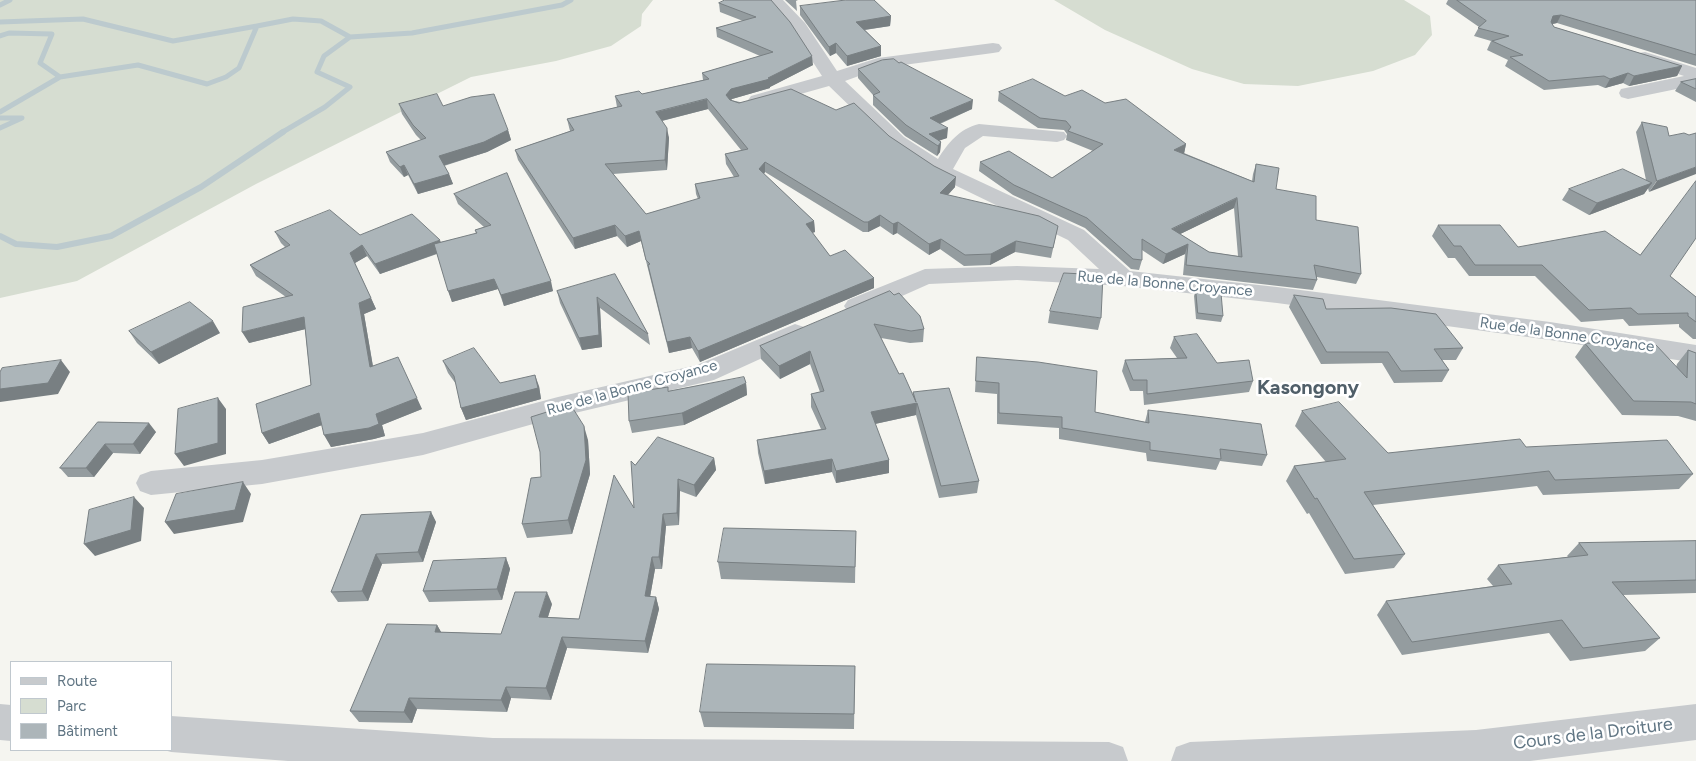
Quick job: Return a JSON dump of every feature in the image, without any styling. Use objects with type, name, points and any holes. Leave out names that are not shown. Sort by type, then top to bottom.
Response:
[{"type":"street","points":[[774,0],[800,27],[833,79],[896,141],[941,170],[1076,235],[1123,278]]},
{"type":"street","points":[[739,105],[833,79],[878,63],[993,48]]},
{"type":"street","points":[[1627,51],[1696,74]]},
{"type":"street","points":[[1628,93],[1696,79]]},
{"type":"street","points":[[941,170],[957,144],[979,130],[1057,136]]},
{"type":"street","name":"Rue de la Bonne Croyance","points":[[151,483],[262,472],[423,444],[558,407],[704,373],[925,277],[1018,273],[1123,278],[1306,299],[1550,331],[1696,354]]},
{"type":"street","name":"Cours de la Droiture","points":[[1190,761],[1476,749],[1696,722]]},
{"type":"street","points":[[172,734],[493,757],[1108,761]]},
{"type":"green space","points":[[0,0],[653,0],[642,14],[641,26],[611,46],[556,61],[471,77],[256,184],[77,281],[0,298]]},
{"type":"green space","points":[[1054,0],[1404,0],[1430,16],[1432,35],[1415,55],[1373,71],[1298,86],[1244,84],[1192,69],[1105,30]]},
{"type":"building","points":[[725,0],[771,0],[790,22],[812,56],[768,78],[770,79],[731,89],[726,95],[730,100],[739,103],[791,89],[836,110],[854,103],[889,136],[934,166],[956,177],[940,193],[1039,216],[1058,226],[1053,248],[1016,241],[991,254],[965,255],[941,239],[929,244],[898,222],[893,224],[880,215],[868,222],[864,222],[765,162],[759,169],[814,221],[806,224],[830,256],[845,250],[874,278],[698,351],[690,337],[667,342],[648,265],[650,264],[646,260],[639,231],[625,236],[615,225],[573,238],[515,150],[574,130],[567,119],[622,106],[615,96],[639,91],[642,94],[709,79],[702,73],[773,52],[716,28],[756,17],[719,3]],"holes":[[[707,99],[748,149],[725,154],[739,176],[695,184],[700,198],[646,214],[605,164],[665,160],[667,128],[656,112]]]},
{"type":"building","points":[[846,0],[874,0],[891,16],[856,22],[881,46],[847,56],[836,43],[829,47],[800,6]]},
{"type":"building","points":[[1457,0],[1696,0],[1696,55],[1561,15],[1553,16],[1551,22],[1554,27],[1682,66],[1634,76],[1628,73],[1610,79],[1604,76],[1549,81],[1510,57],[1523,55],[1492,41],[1509,36],[1478,28],[1486,21]]},
{"type":"building","points":[[894,59],[973,100],[930,118],[948,128],[929,134],[941,142],[938,146],[906,125],[873,95],[880,92],[858,69],[882,60]]},
{"type":"building","points":[[1033,79],[1065,96],[1082,90],[1105,103],[1126,99],[1186,144],[1174,150],[1254,182],[1256,164],[1279,168],[1276,189],[1316,196],[1316,220],[1358,227],[1361,274],[1314,265],[1317,280],[1186,265],[1188,244],[1166,254],[1142,239],[1142,260],[1133,259],[1087,218],[1014,185],[980,162],[1009,151],[1052,178],[1103,144],[1068,131],[1071,127],[1066,121],[1040,118],[999,92]],"holes":[[[1237,198],[1242,257],[1209,252],[1172,229]]]},
{"type":"building","points":[[1696,79],[1696,89],[1681,82]]},
{"type":"building","points":[[437,94],[443,106],[471,97],[494,94],[508,130],[484,142],[439,156],[449,174],[414,184],[404,165],[400,167],[386,152],[426,138],[413,125],[399,104]]},
{"type":"building","points":[[1642,122],[1667,127],[1669,136],[1696,133],[1696,167],[1657,181]]},
{"type":"building","points":[[1623,169],[1652,183],[1597,203],[1569,189]]},
{"type":"building","points":[[507,173],[551,281],[501,295],[494,279],[448,291],[434,244],[477,233],[475,230],[491,225],[454,194]]},
{"type":"building","points":[[1696,181],[1696,238],[1670,276],[1696,297],[1696,322],[1688,316],[1688,313],[1638,314],[1631,308],[1589,310],[1542,265],[1475,265],[1461,246],[1454,246],[1438,225],[1500,225],[1518,247],[1605,231],[1640,255]]},
{"type":"building","points":[[330,210],[360,235],[412,214],[440,240],[375,264],[362,245],[350,253],[371,298],[359,303],[370,367],[398,357],[417,398],[376,414],[379,424],[369,428],[324,435],[319,413],[262,433],[256,404],[311,385],[304,317],[242,332],[243,307],[293,295],[250,265],[290,245],[275,232]]},
{"type":"building","points":[[1064,273],[1103,275],[1101,318],[1050,311]]},
{"type":"building","points":[[615,274],[648,334],[597,297],[599,335],[579,338],[557,291]]},
{"type":"building","points":[[1196,290],[1221,293],[1223,316],[1198,313]]},
{"type":"building","points":[[890,291],[894,295],[899,293],[920,316],[924,329],[911,331],[874,324],[899,374],[903,373],[916,402],[913,392],[949,388],[979,481],[941,486],[917,403],[871,412],[889,460],[836,471],[832,459],[764,471],[757,440],[826,429],[811,394],[824,391],[810,351],[779,366],[760,346]]},
{"type":"building","points":[[1294,295],[1323,299],[1326,309],[1391,308],[1436,314],[1463,348],[1434,349],[1449,370],[1401,371],[1388,352],[1327,352]]},
{"type":"building","points":[[190,302],[213,321],[151,352],[129,331]]},
{"type":"building","points":[[1197,334],[1217,363],[1249,360],[1253,381],[1147,394],[1147,380],[1133,380],[1125,360],[1187,358],[1174,337]]},
{"type":"building","points":[[1585,343],[1656,345],[1687,378],[1688,350],[1696,353],[1696,404],[1691,402],[1634,401]]},
{"type":"building","points":[[474,348],[500,383],[535,375],[538,388],[461,408],[454,376],[443,361]]},
{"type":"building","points":[[977,357],[1038,362],[1097,371],[1095,412],[1149,423],[1148,410],[1261,424],[1267,455],[1220,449],[1221,459],[1150,450],[1150,442],[1062,428],[1062,417],[999,413],[999,383],[976,381]]},
{"type":"building","points":[[61,360],[48,383],[0,389],[0,372],[2,368]]},
{"type":"building","points":[[744,377],[746,383],[682,413],[629,421],[628,393],[668,387],[668,391]]},
{"type":"building","points":[[218,398],[218,443],[175,454],[178,409]]},
{"type":"building","points":[[1339,402],[1388,453],[1520,439],[1526,447],[1667,440],[1693,474],[1555,480],[1549,471],[1364,492],[1405,554],[1354,559],[1317,498],[1315,499],[1294,466],[1346,459],[1302,411]]},
{"type":"building","points":[[572,407],[584,426],[586,460],[568,520],[522,524],[531,478],[541,477],[540,452],[531,417],[550,411],[551,416]]},
{"type":"building","points":[[98,422],[149,423],[133,444],[105,444],[86,468],[60,468]]},
{"type":"building","points":[[658,437],[714,458],[694,485],[678,479],[677,513],[663,514],[659,557],[652,557],[645,596],[656,597],[645,641],[562,637],[546,688],[506,687],[501,700],[409,698],[404,712],[350,711],[387,624],[437,625],[435,632],[501,634],[515,592],[547,592],[539,617],[579,619],[614,475],[634,508],[631,461],[635,465]]},
{"type":"building","points":[[243,482],[235,510],[165,522],[176,494]]},
{"type":"building","points":[[134,497],[131,530],[84,544],[89,510]]},
{"type":"building","points":[[431,512],[418,552],[376,554],[362,591],[331,592],[361,515]]},
{"type":"building","points":[[724,528],[856,531],[855,567],[718,562]]},
{"type":"building","points":[[1696,541],[1696,580],[1612,582],[1660,638],[1583,648],[1562,620],[1412,642],[1386,601],[1512,584],[1498,565],[1588,555],[1579,543]]},
{"type":"building","points":[[506,558],[497,589],[423,591],[433,561]]},
{"type":"building","points":[[707,664],[855,666],[854,714],[700,712]]},
{"type":"waterway","points":[[0,5],[10,0]]},
{"type":"waterway","points":[[350,37],[412,33],[562,5],[571,0]]},
{"type":"waterway","points":[[0,22],[83,19],[173,41],[257,26]]},
{"type":"waterway","points":[[257,26],[293,19],[321,21],[350,37]]},
{"type":"waterway","points":[[60,77],[138,65],[207,84],[226,77],[239,68],[257,26]]},
{"type":"waterway","points":[[0,36],[9,33],[52,34],[40,63],[60,77]]},
{"type":"waterway","points":[[281,133],[325,107],[350,87],[317,72],[324,56],[350,37]]},
{"type":"waterway","points":[[0,112],[60,77]]},
{"type":"waterway","points":[[0,118],[22,118],[0,128]]},
{"type":"waterway","points":[[0,236],[16,244],[57,247],[111,236],[201,187],[283,132]]},
{"type":"district","name":"Kasongony","points":[[1308,388]]}]
